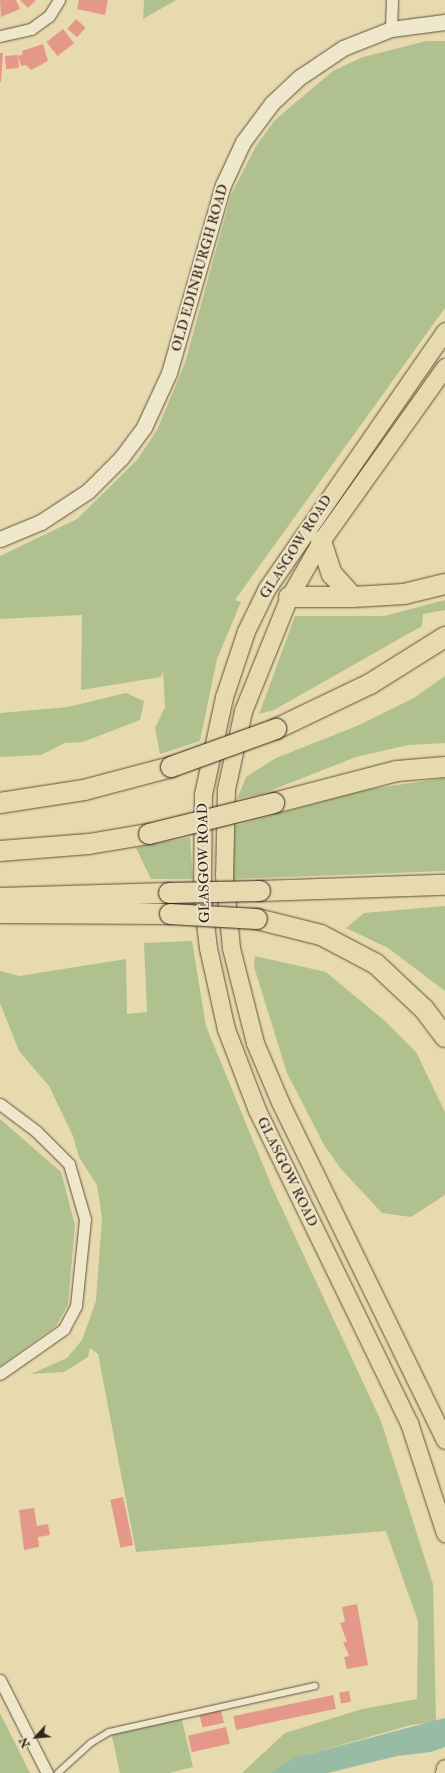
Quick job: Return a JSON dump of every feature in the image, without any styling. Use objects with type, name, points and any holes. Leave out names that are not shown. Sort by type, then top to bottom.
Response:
[{"type":"highway","points":[[321,541],[332,574],[353,597]]},
{"type":"highway","points":[[289,597],[353,597],[404,594],[445,584]]},
{"type":"highway","points":[[0,803],[84,790],[171,767],[276,729],[370,684],[445,636]]},
{"type":"highway","points":[[0,851],[89,844],[149,834],[274,803],[368,777],[445,767]]},
{"type":"highway","points":[[0,898],[445,885]]},
{"type":"highway","points":[[0,913],[170,914],[257,919],[320,935],[376,964],[424,1009],[445,1037]]},
{"type":"main road","name":"OLD EDINBURGH ROAD","points":[[0,539],[41,522],[88,491],[121,458],[144,426],[170,373],[223,185],[243,142],[257,122],[287,88],[323,60],[391,29],[445,22]]},
{"type":"main road","name":"GLASGOW ROAD","points":[[445,331],[267,588],[246,631],[224,697],[203,794],[202,896],[208,948],[226,1029],[257,1110],[408,1423],[445,1533]]},
{"type":"main road","name":"GLASGOW ROAD","points":[[445,368],[321,541],[289,597],[243,711],[226,789],[224,876],[230,948],[245,1012],[266,1070],[445,1440]]},
{"type":"main road","points":[[224,697],[270,599],[275,595],[289,597]]},
{"type":"main road","points":[[444,1773],[445,1768]]},
{"type":"street","points":[[0,36],[31,29],[48,16],[59,0]]},
{"type":"street","points":[[391,29],[392,0]]},
{"type":"street","points":[[0,1104],[36,1131],[69,1164],[85,1219],[76,1306],[64,1329],[0,1374]]},
{"type":"street","points":[[0,1680],[47,1773]]},
{"type":"lane","points":[[58,1773],[91,1743],[109,1732],[315,1686]]},
{"type":"shaded area","points":[[144,0],[176,0],[143,19]]},
{"type":"shaded area","points":[[426,41],[445,41],[445,308],[235,600],[241,602],[217,659],[200,741],[160,754],[155,728],[165,707],[163,671],[161,677],[81,690],[82,615],[0,619],[0,556],[77,519],[137,460],[157,430],[185,363],[231,195],[256,146],[275,120],[333,71],[363,57]]},
{"type":"shaded area","points":[[445,600],[445,610],[423,614],[422,626],[274,710],[259,714],[295,616],[384,616]]},
{"type":"shaded area","points":[[445,676],[445,743],[408,745],[356,757],[262,794],[237,799],[246,777],[276,758],[357,726],[414,698]]},
{"type":"shaded area","points":[[126,693],[144,701],[140,720],[83,742],[65,743],[41,755],[0,757],[0,713],[68,707]]},
{"type":"shaded area","points":[[445,778],[445,871],[232,879],[234,826],[363,790]]},
{"type":"shaded area","points":[[190,837],[193,879],[151,879],[136,848]]},
{"type":"shaded area","points":[[445,906],[445,991],[388,948],[346,928],[364,913]]},
{"type":"shaded area","points":[[192,941],[206,1026],[272,1187],[381,1421],[433,1584],[436,1722],[411,1725],[295,1758],[271,1773],[242,1773],[285,1733],[362,1709],[417,1699],[418,1621],[386,1531],[136,1552],[98,1354],[90,1348],[88,1357],[64,1372],[31,1374],[67,1358],[82,1340],[96,1301],[102,1218],[97,1185],[79,1157],[73,1136],[49,1086],[19,1051],[0,1003],[0,971],[19,976],[126,959],[127,1014],[147,1012],[144,943]]},
{"type":"shaded area","points":[[255,956],[326,972],[385,1021],[416,1052],[445,1112],[445,1195],[411,1217],[382,1213],[341,1169],[324,1145],[287,1073],[254,967]]},
{"type":"shaded area","points":[[0,1119],[61,1172],[75,1225],[68,1305],[56,1326],[0,1366]]},
{"type":"shaded area","points":[[0,1713],[30,1773],[0,1773]]},
{"type":"shaded area","points":[[181,1716],[193,1767],[169,1773],[120,1773],[111,1732]]},
{"type":"shaded area","points":[[445,1718],[445,1747],[431,1752],[397,1756],[328,1773],[271,1773],[294,1758]]},
{"type":"building","points":[[0,0],[16,0],[20,9],[1,17]]},
{"type":"building","points":[[20,0],[36,0],[28,8]]},
{"type":"building","points":[[79,0],[108,0],[105,15],[77,9]]},
{"type":"building","points":[[76,19],[86,28],[77,37],[67,29]]},
{"type":"building","points":[[63,29],[74,43],[58,56],[46,42]]},
{"type":"building","points":[[43,44],[48,61],[31,70],[26,65],[21,66],[18,56],[23,54],[22,51]]},
{"type":"building","points":[[0,53],[3,53],[1,82],[0,82]]},
{"type":"building","points":[[18,55],[19,68],[6,69],[5,56]]},
{"type":"building","points":[[123,1497],[133,1545],[120,1548],[110,1500]]},
{"type":"building","points":[[34,1508],[37,1526],[48,1524],[50,1535],[38,1537],[39,1547],[24,1550],[19,1510]]},
{"type":"building","points":[[357,1604],[368,1665],[347,1669],[344,1657],[349,1656],[343,1642],[347,1642],[340,1623],[345,1622],[342,1607]]},
{"type":"building","points":[[349,1691],[351,1702],[341,1704],[339,1693]]},
{"type":"building","points":[[333,1695],[336,1709],[236,1730],[233,1716]]},
{"type":"building","points":[[221,1710],[224,1723],[202,1728],[200,1715]]},
{"type":"building","points":[[226,1727],[230,1744],[192,1752],[188,1736]]}]
